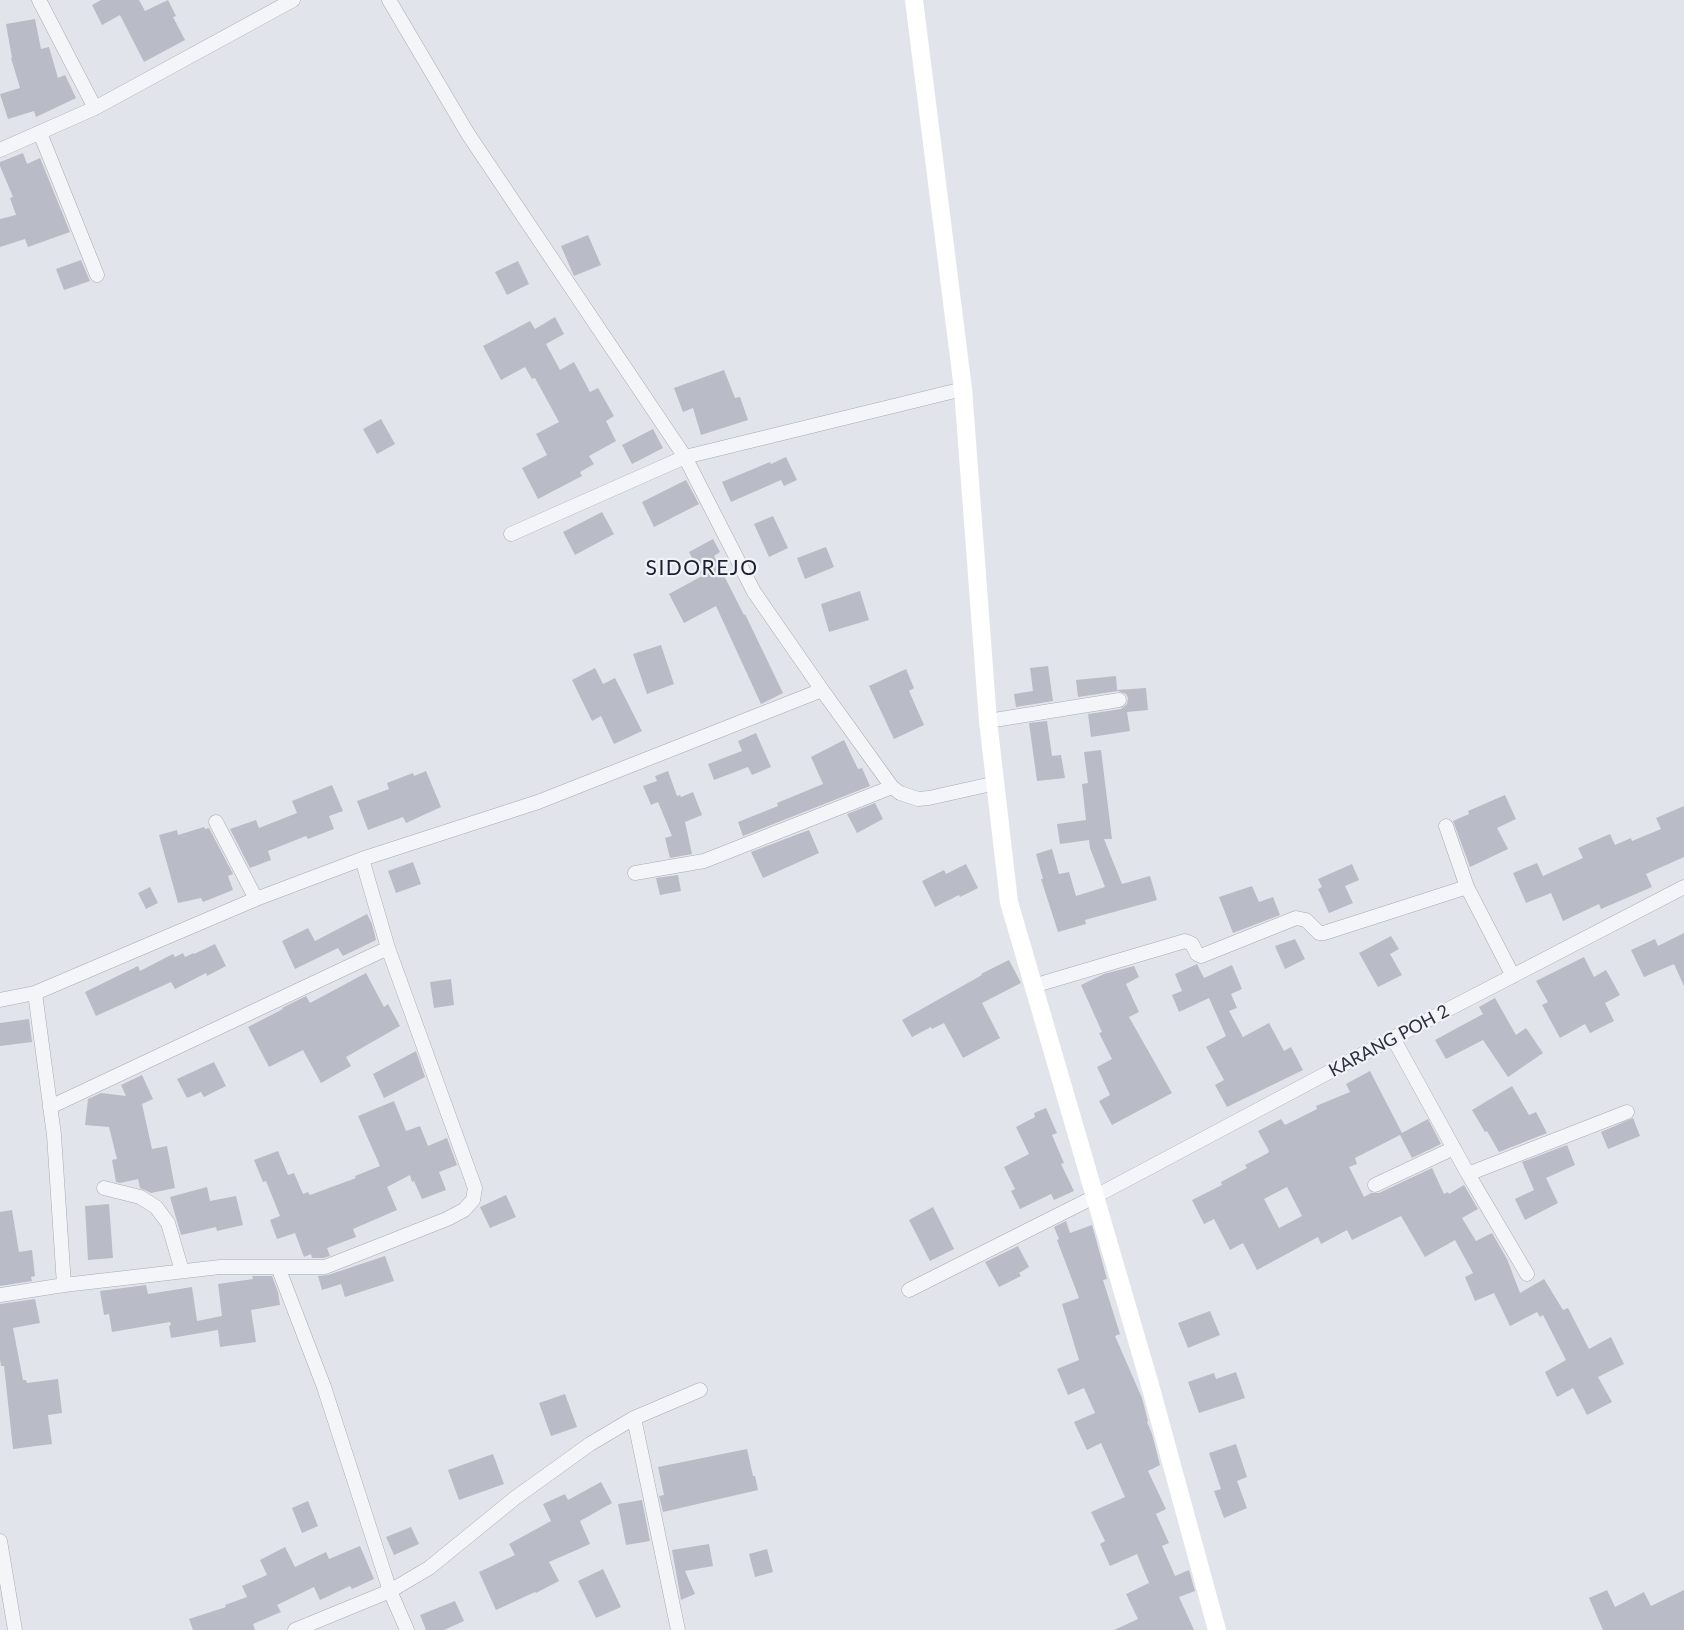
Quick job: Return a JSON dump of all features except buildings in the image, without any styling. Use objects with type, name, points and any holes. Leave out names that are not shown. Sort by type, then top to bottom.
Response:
[{"type":"main road","points":[[914,0],[963,389],[988,721],[1009,902],[1096,1196],[1217,1630]]},
{"type":"street","points":[[39,0],[95,108]]},
{"type":"street","points":[[0,150],[95,108],[293,0]]},
{"type":"street","points":[[389,0],[468,134],[685,458],[754,592],[892,787],[900,793],[918,799],[996,783]]},
{"type":"street","points":[[40,134],[97,275]]},
{"type":"street","points":[[511,534],[685,458],[963,389]]},
{"type":"street","points":[[0,1000],[35,993],[256,899],[362,859],[538,801],[822,690]]},
{"type":"street","points":[[988,721],[1119,700]]},
{"type":"street","points":[[635,873],[704,861],[892,787]]},
{"type":"street","points":[[216,822],[256,899]]},
{"type":"street","points":[[1446,826],[1467,886],[1513,976]]},
{"type":"street","points":[[0,1295],[182,1271],[231,1267],[325,1267],[447,1219],[464,1210],[473,1200],[475,1188],[388,948],[362,859]]},
{"type":"street","points":[[1034,986],[1185,941],[1192,944],[1197,954],[1201,956],[1296,918],[1306,920],[1319,933],[1324,933],[1467,886]]},
{"type":"street","name":"KARANG POH 2","points":[[909,1290],[1096,1196],[1684,887]]},
{"type":"street","points":[[50,1107],[388,948]]},
{"type":"street","points":[[35,993],[54,1135],[64,1285]]},
{"type":"street","points":[[1394,1038],[1468,1174],[1527,1274]]},
{"type":"street","points":[[1468,1174],[1627,1112]]},
{"type":"street","points":[[1375,1185],[1454,1148]]},
{"type":"street","points":[[104,1188],[140,1197],[156,1207],[168,1223],[182,1271]]},
{"type":"street","points":[[278,1267],[324,1387],[390,1591],[407,1630]]},
{"type":"street","points":[[294,1630],[390,1591],[429,1568],[515,1498],[590,1444],[634,1418],[700,1390]]},
{"type":"street","points":[[634,1418],[678,1630]]},
{"type":"street","points":[[0,1541],[6,1609],[15,1630]]},
{"type":"district","name":"SIDOREJO","points":[[702,568]]}]
